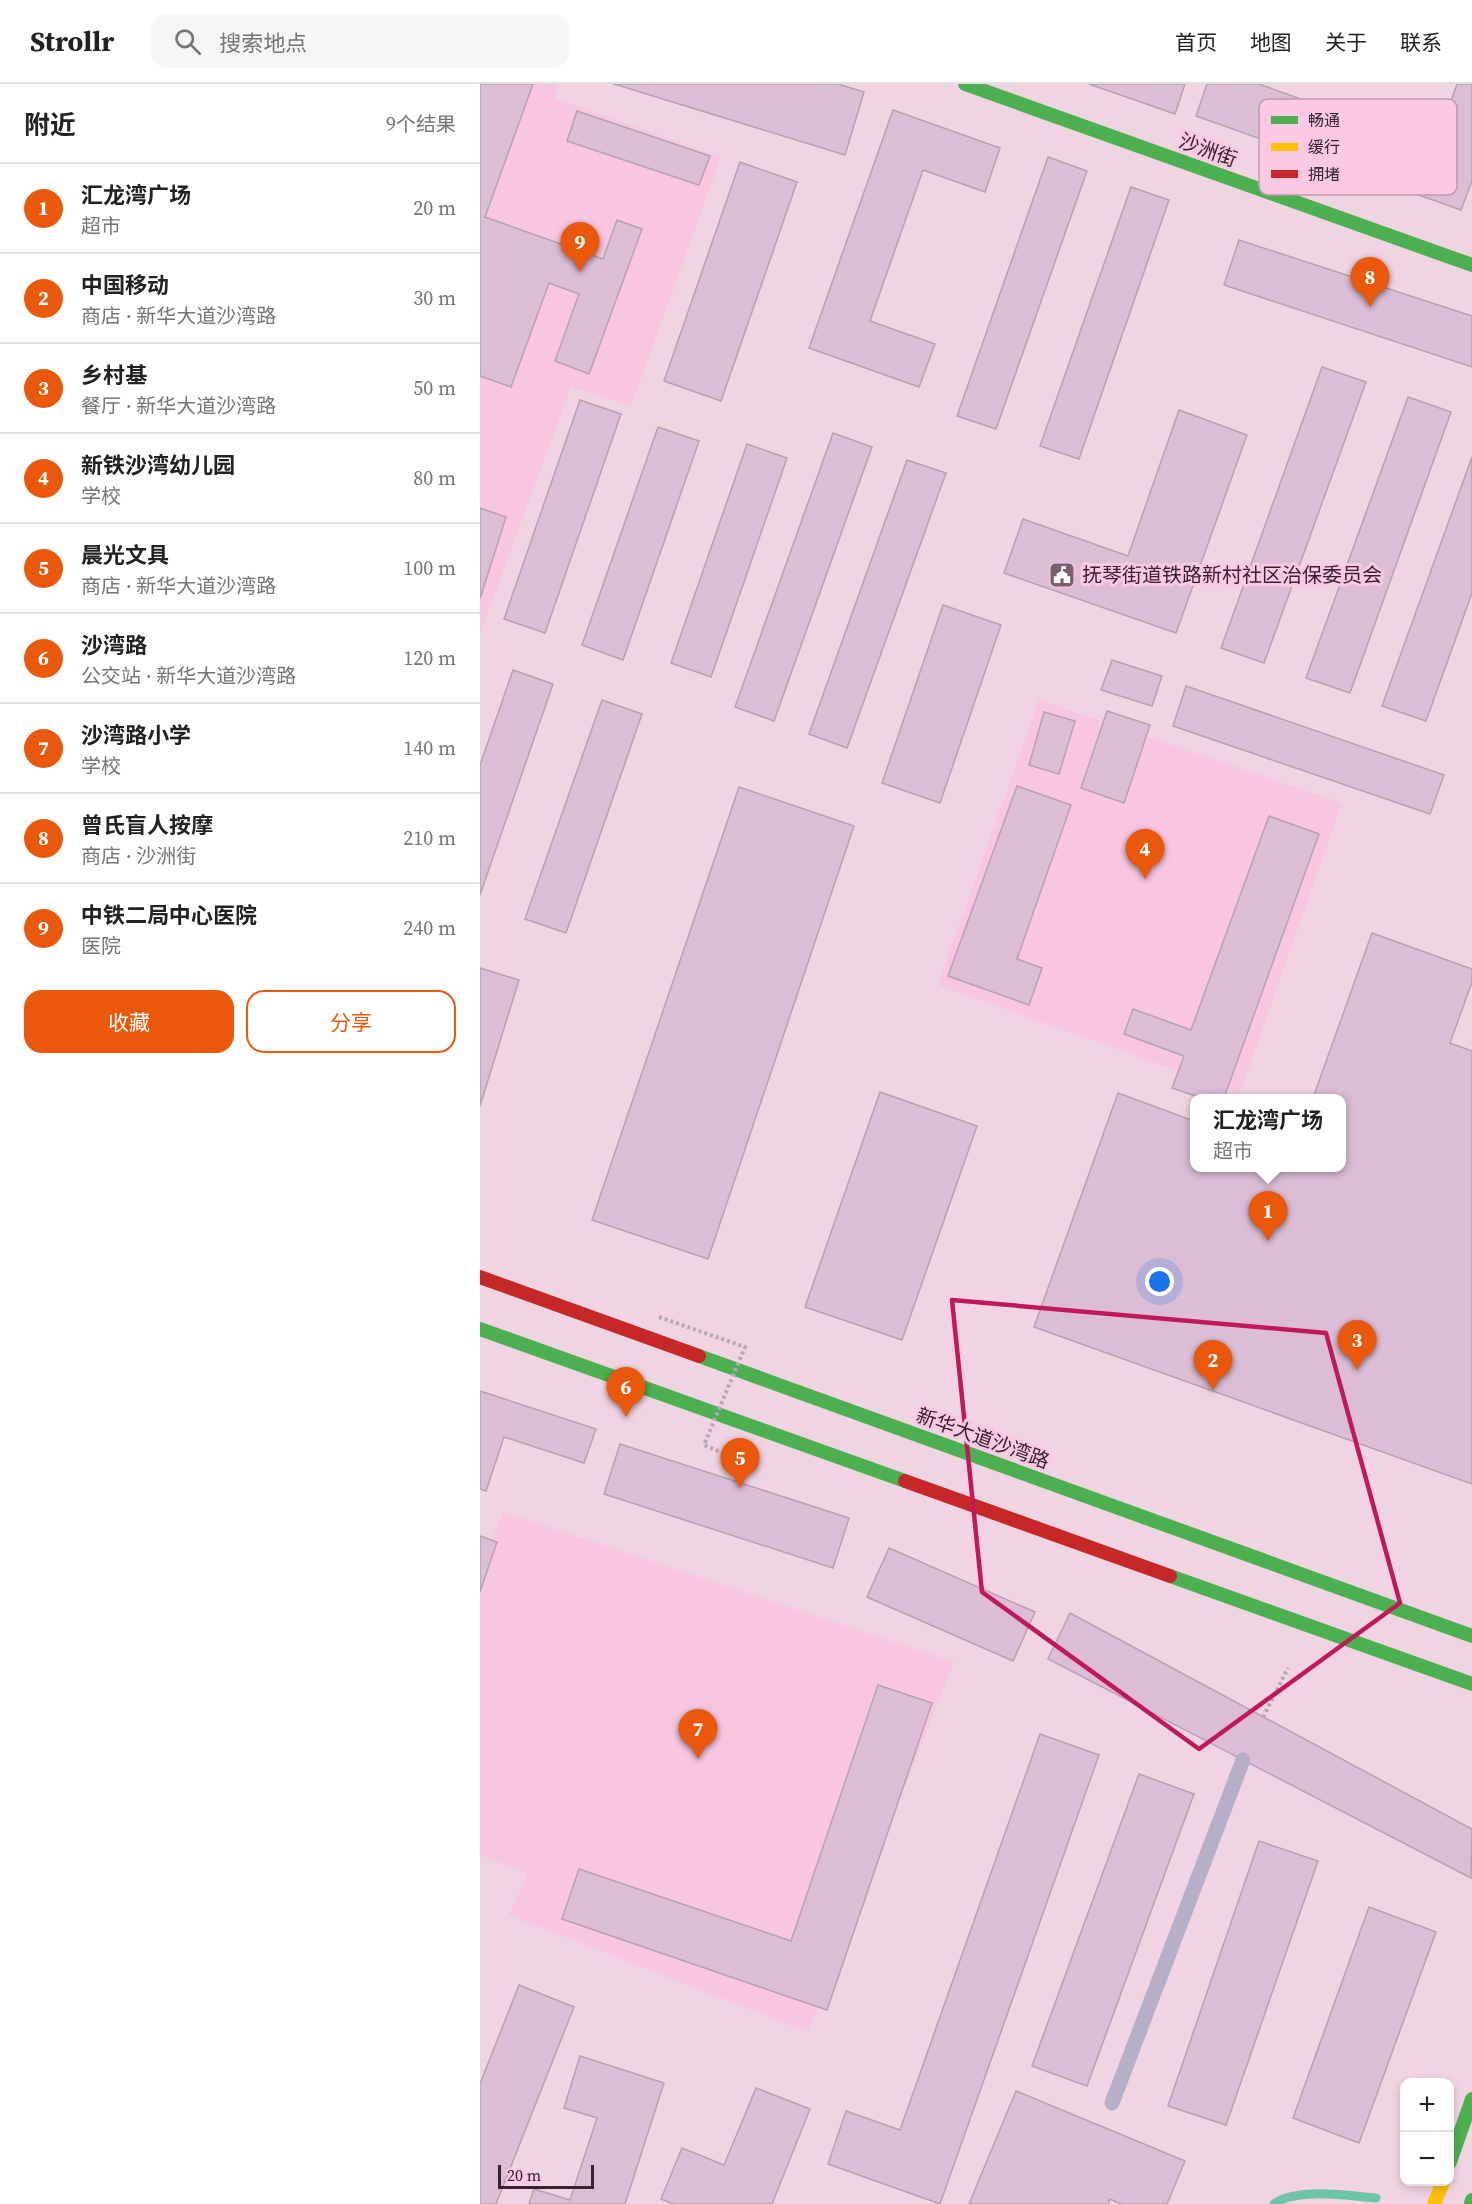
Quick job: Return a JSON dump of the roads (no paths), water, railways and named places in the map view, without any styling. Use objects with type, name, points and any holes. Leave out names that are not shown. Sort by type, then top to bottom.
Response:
[{"type":"main road","name":"沙洲街","points":[[965,84],[1259,188]]},
{"type":"main road","name":"沙洲街","points":[[1278,195],[1472,264]]},
{"type":"main road","name":"新华大道沙湾路","points":[[480,1277],[1472,1636]]},
{"type":"main road","points":[[480,1329],[1472,1684]]},
{"type":"main road","points":[[1454,2148],[1472,2099]]},
{"type":"main road","points":[[1434,2204],[1441,2186]]},
{"type":"lane","points":[[1112,2103],[1243,1760]]},
{"type":"waterway","points":[[1274,2204],[1283,2199],[1309,2194],[1376,2198]]},
{"type":"place","name":"中铁二局中心医院","points":[[580,272]]},
{"type":"place","name":"曾氏盲人按摩","points":[[1370,307]]},
{"type":"place","name":"抚琴街道铁路新村社区治保委员会","points":[[1062,575]]},
{"type":"place","name":"新铁沙湾幼儿园","points":[[1145,879]]},
{"type":"place","name":"汇龙湾广场","points":[[1268,1241]]},
{"type":"place","name":"乡村基","points":[[1357,1370]]},
{"type":"place","name":"中国移动","points":[[1213,1390]]},
{"type":"place","name":"沙湾路","points":[[626,1417]]},
{"type":"place","name":"晨光文具","points":[[740,1488]]},
{"type":"place","name":"沙湾路小学","points":[[698,1759]]}]
